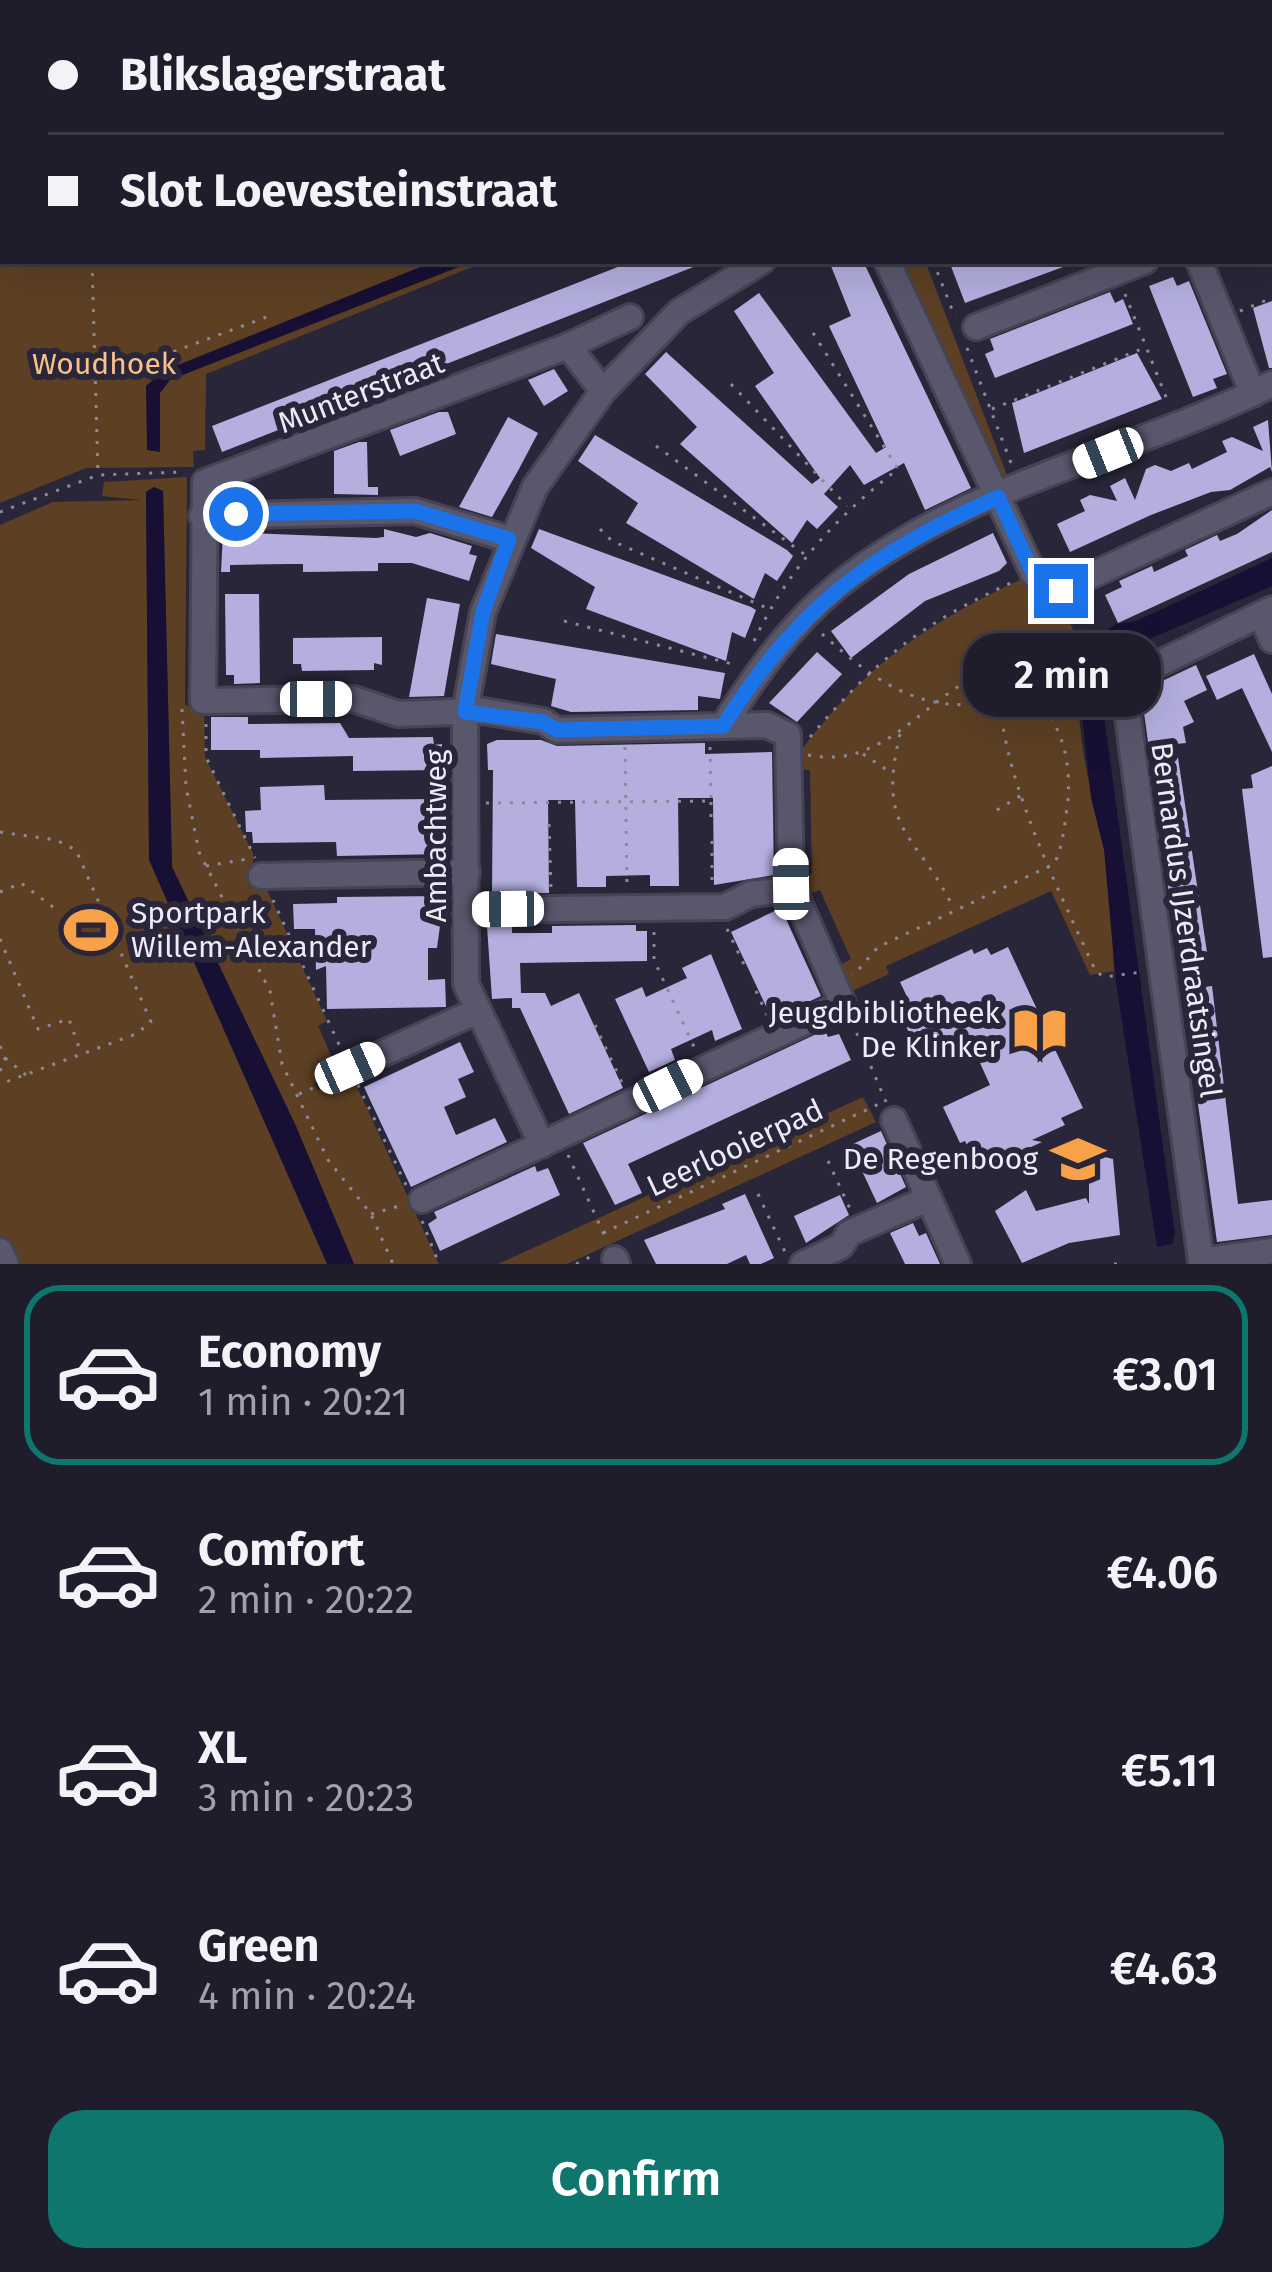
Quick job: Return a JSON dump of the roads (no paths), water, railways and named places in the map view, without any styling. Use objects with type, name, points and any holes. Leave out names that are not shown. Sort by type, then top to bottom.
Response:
[{"type":"street","name":"Ambachtweg","points":[[551,1141],[466,984],[465,712],[483,612],[509,539],[535,487],[603,391],[679,313],[757,264]]},
{"type":"street","points":[[889,264],[1019,488],[1044,582],[1272,493]]},
{"type":"street","points":[[964,327],[1137,264]]},
{"type":"street","points":[[716,726],[805,616],[883,554],[1019,488],[1262,389],[1222,318],[1200,264]]},
{"type":"street","name":"Munterstraat","points":[[202,516],[204,476],[568,346],[629,317]]},
{"type":"street","points":[[568,346],[603,391]]},
{"type":"street","points":[[422,1211],[551,1141],[777,1035],[840,994],[794,889],[793,751],[788,735],[767,725],[557,730],[543,722],[465,712],[398,714],[354,699],[203,700],[202,516],[415,511],[509,539]]},
{"type":"street","points":[[1266,612],[1272,640]]},
{"type":"street","name":"Bernardus IJzerdraatsingel","points":[[1266,612],[1123,681],[1201,1261],[1272,1251]]},
{"type":"street","points":[[261,876],[467,872]]},
{"type":"street","points":[[466,910],[714,907],[751,894],[794,889]]},
{"type":"street","points":[[350,1068],[477,1011]]},
{"type":"street","points":[[890,1111],[958,1264]]},
{"type":"street","points":[[802,1264],[841,1246],[859,1229],[928,1199]]},
{"type":"street","points":[[0,1251],[6,1264]]},
{"type":"place","name":"Sportpark Willem-Alexander","points":[[91,930]]},
{"type":"place","name":"Jeugdbibliotheek De Klinker","points":[[1040,1030]]},
{"type":"place","name":"De Regenboog","points":[[1078,1159]]},
{"type":"park label","name":"Woudhoek","points":[[104,364]]}]
